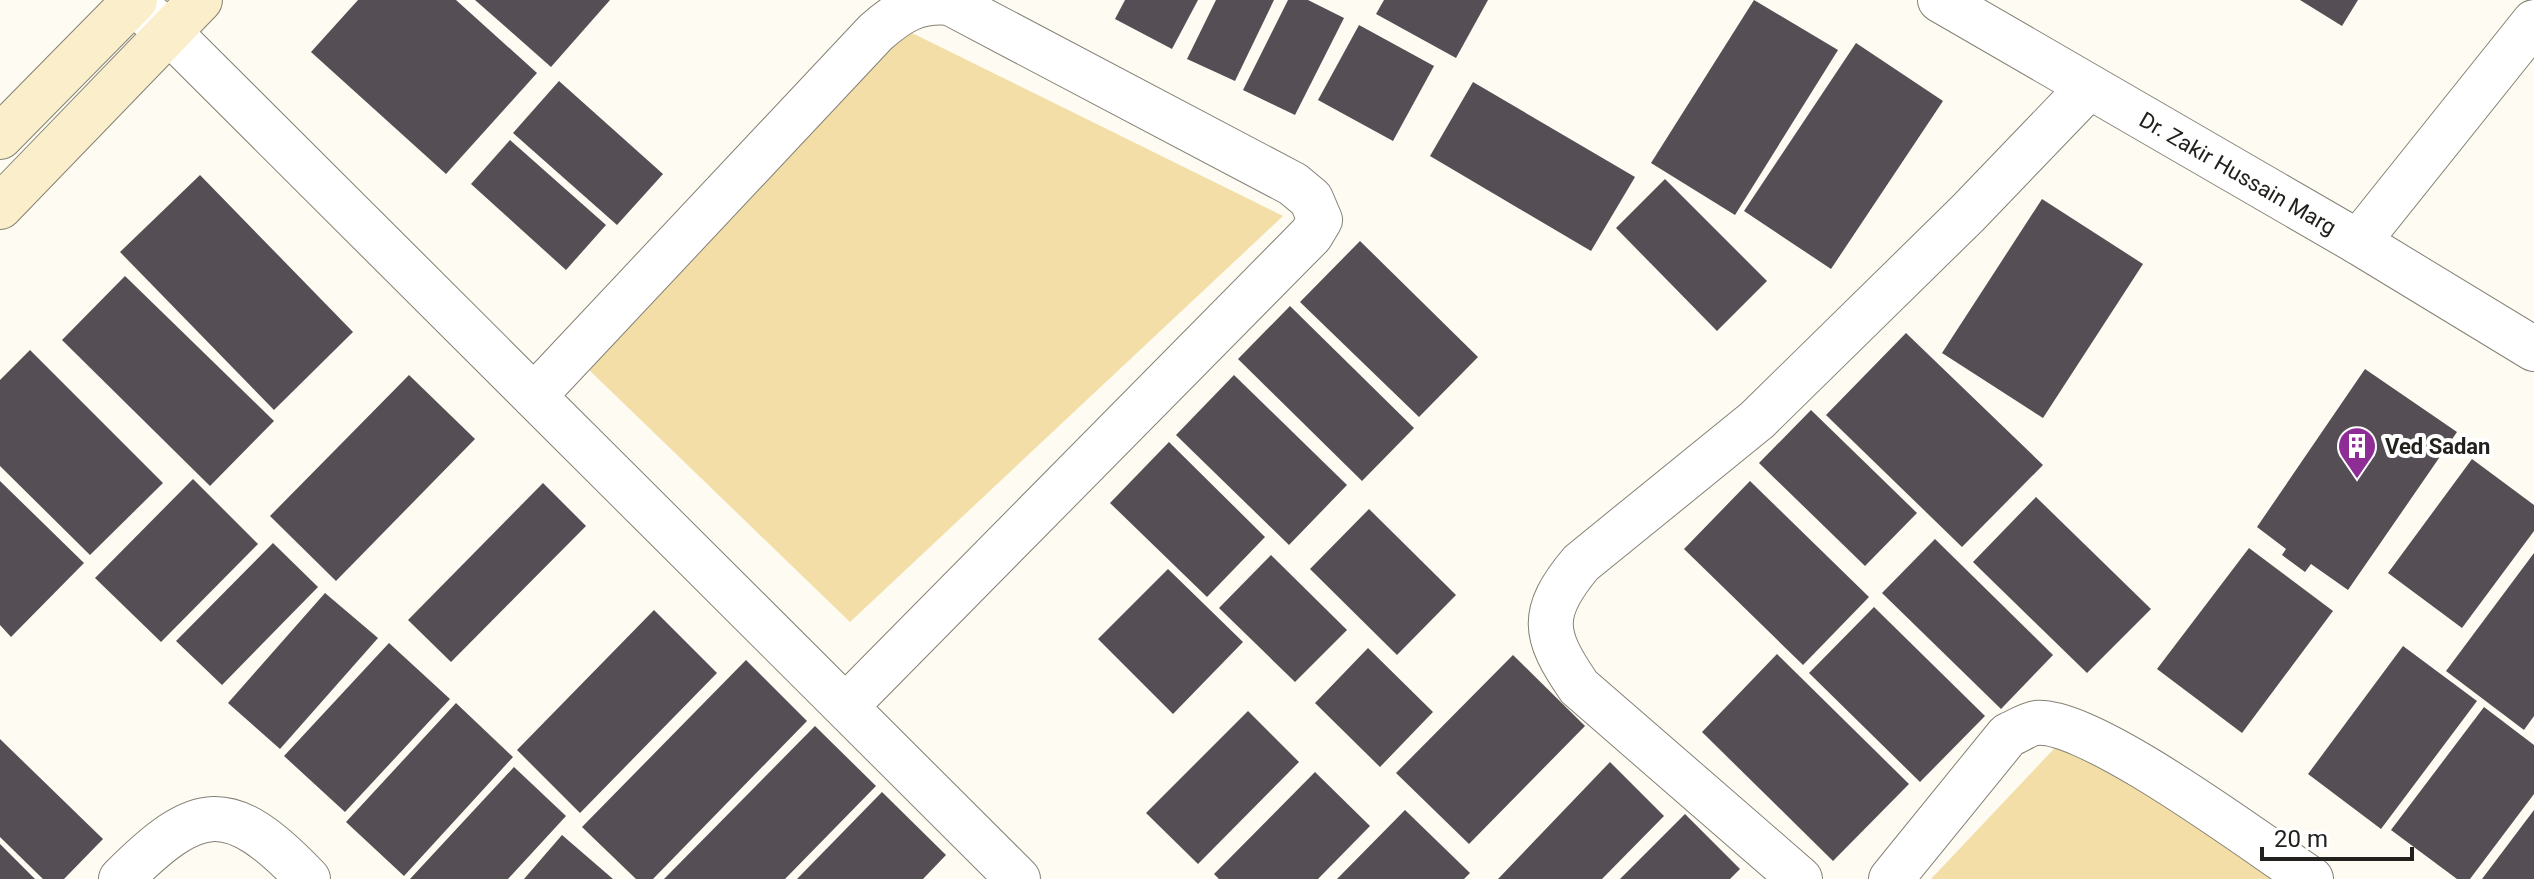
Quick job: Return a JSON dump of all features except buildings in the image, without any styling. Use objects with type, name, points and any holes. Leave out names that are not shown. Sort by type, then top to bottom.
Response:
[{"type":"main road","points":[[0,207],[200,0]]},
{"type":"main road","points":[[0,137],[133,1]]},
{"type":"street","name":"Dr. Zakir Hussain Marg","points":[[1940,0],[2358,242],[2534,349]]},
{"type":"street","points":[[133,1],[169,32],[1018,879]]},
{"type":"street","points":[[534,396],[876,32],[897,13],[925,1],[950,3],[1293,184],[1311,199],[1320,220],[1311,235],[846,706]]},
{"type":"street","points":[[2358,242],[2534,22]]},
{"type":"street","points":[[1800,879],[1579,687],[1556,654],[1548,621],[1560,589],[1581,563],[1757,420],[1968,213],[2089,87]]},
{"type":"street","points":[[1891,879],[2008,735],[2036,723],[2069,729],[2110,746],[2311,879]]},
{"type":"street","points":[[121,879],[177,828],[209,816],[253,830],[308,879]]},
{"type":"shaded area","points":[[908,31],[1283,216],[850,622],[585,366]]},
{"type":"shaded area","points":[[2068,734],[2312,879],[1931,879]]},
{"type":"place","name":"Ved Sadan","points":[[2357,480]]}]
